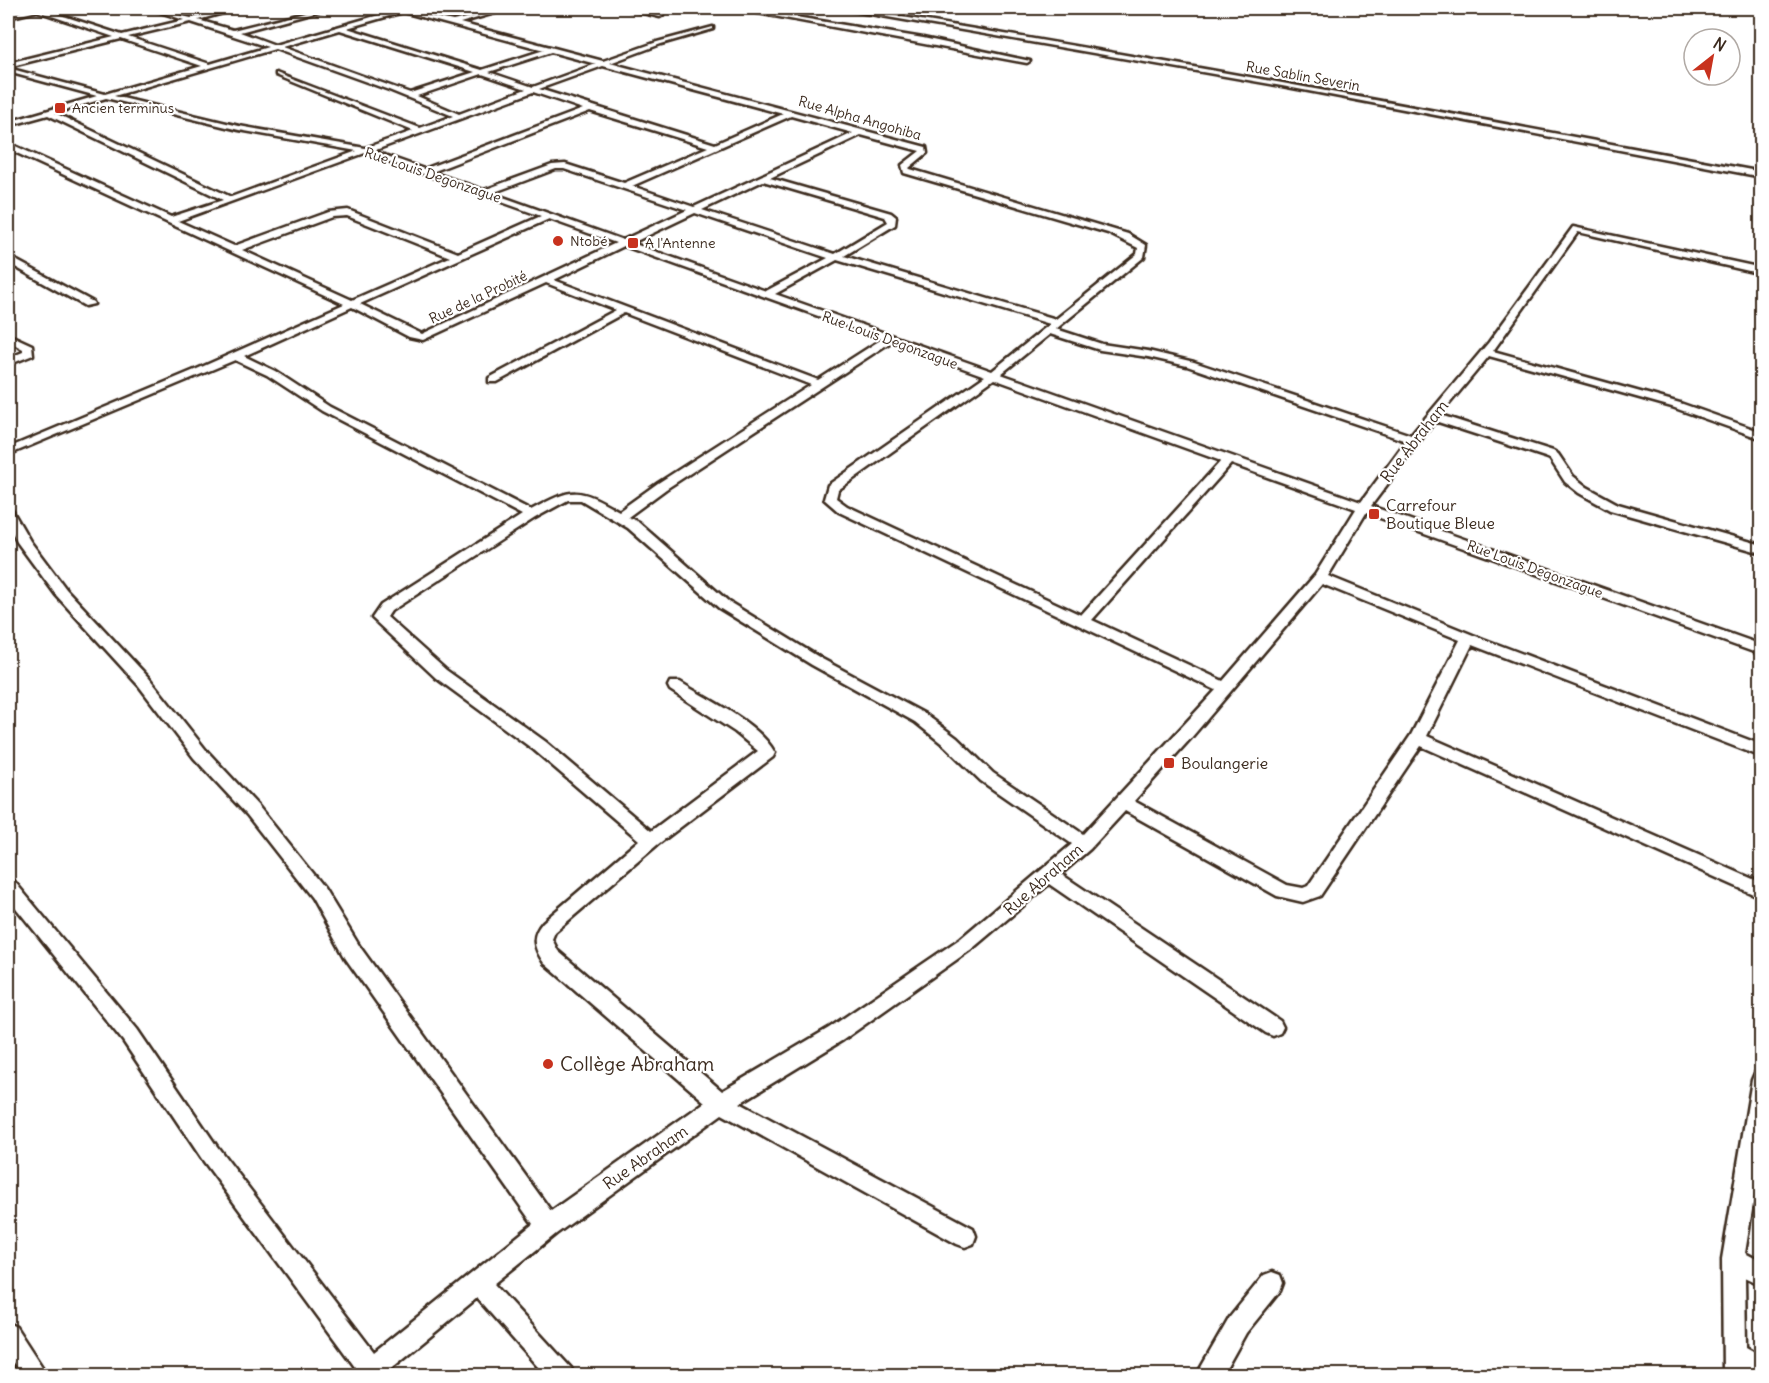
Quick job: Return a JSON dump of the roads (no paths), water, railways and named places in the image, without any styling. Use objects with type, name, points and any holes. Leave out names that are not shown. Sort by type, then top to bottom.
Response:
[{"type":"street","points":[[8,16],[45,8]]},
{"type":"street","points":[[151,8],[233,32],[461,117]]},
{"type":"street","points":[[8,65],[238,8]]},
{"type":"street","points":[[233,32],[326,8]]},
{"type":"street","points":[[454,23],[509,8]]},
{"type":"street","points":[[625,8],[660,15]]},
{"type":"street","points":[[734,8],[923,40],[1026,61]]},
{"type":"street","name":"Rue Sablin Severin","points":[[838,8],[856,9],[1282,84],[1761,175]]},
{"type":"street","points":[[36,9],[207,66]]},
{"type":"street","points":[[8,124],[399,9]]},
{"type":"street","name":"Rue Alpha Angohiba","points":[[399,9],[922,148],[924,151],[905,167],[907,171],[1118,234],[1143,247],[1142,255],[992,376],[832,488],[831,499],[843,509],[1083,622]]},
{"type":"street","points":[[339,27],[537,89],[590,109],[718,147]]},
{"type":"street","points":[[169,221],[461,117],[658,43],[711,28]]},
{"type":"street","points":[[409,96],[550,50]]},
{"type":"street","name":"Rue Louis Degonzague","points":[[8,70],[101,97],[247,130],[332,143],[366,151],[1761,650]]},
{"type":"street","points":[[278,74],[421,131]]},
{"type":"street","points":[[424,172],[590,109]]},
{"type":"street","points":[[50,113],[231,200]]},
{"type":"street","points":[[625,186],[791,113]]},
{"type":"street","name":"Rue de la Probité","points":[[8,146],[353,304],[412,335],[423,337],[861,132]]},
{"type":"street","points":[[484,194],[559,167],[569,167],[1053,326],[1100,347],[1148,354],[1190,364],[1413,440]]},
{"type":"street","points":[[763,178],[888,215],[893,219],[892,223],[765,295]]},
{"type":"street","points":[[234,249],[331,214],[348,213],[458,256]]},
{"type":"street","points":[[8,452],[236,356],[549,216]]},
{"type":"street","name":"Rue Abraham","points":[[367,1372],[548,1226],[721,1103],[836,1034],[967,943],[1084,844],[1186,734],[1320,578],[1364,508],[1413,440],[1486,352],[1576,229],[1761,271]]},
{"type":"street","points":[[8,259],[88,304]]},
{"type":"street","points":[[546,280],[819,384]]},
{"type":"street","points":[[493,380],[623,310]]},
{"type":"street","points":[[8,337],[28,347],[29,353],[8,362]]},
{"type":"street","points":[[621,516],[662,486],[889,339]]},
{"type":"street","points":[[1486,352],[1676,405],[1761,436]]},
{"type":"street","points":[[236,356],[271,373],[326,409],[531,515]]},
{"type":"street","points":[[1432,416],[1549,454],[1554,457],[1569,479],[1583,490],[1614,507],[1761,549]]},
{"type":"street","points":[[1225,688],[1083,622],[1228,460]]},
{"type":"street","points":[[651,840],[540,746],[441,674],[379,618],[386,609],[531,515],[567,496],[584,496],[621,516],[675,560],[724,605],[818,662],[920,718],[951,742],[987,777],[1084,844]]},
{"type":"street","points":[[8,513],[24,542],[61,592],[144,682],[200,754],[253,812],[318,893],[353,953],[548,1226]]},
{"type":"street","points":[[1320,578],[1468,638],[1761,751]]},
{"type":"street","points":[[1123,802],[1283,891],[1303,895],[1314,891],[1418,738],[1468,638]]},
{"type":"street","points":[[675,686],[747,732],[766,748],[767,753],[651,840],[549,927],[542,936],[541,944],[551,957],[721,1103],[965,1236]]},
{"type":"street","points":[[1418,738],[1761,891]]},
{"type":"street","points":[[1049,875],[1273,1027]]},
{"type":"street","points":[[8,886],[130,1035],[210,1152],[367,1372]]},
{"type":"street","points":[[1735,1376],[1732,1259],[1761,1080]]},
{"type":"street","points":[[1732,1259],[1761,1274]]},
{"type":"street","points":[[477,1282],[563,1376]]},
{"type":"street","points":[[1208,1376],[1238,1325],[1272,1283]]},
{"type":"street","points":[[8,1335],[36,1376]]},
{"type":"street","points":[[1733,1352],[1761,1370]]},
{"type":"place","name":"Ancien terminus","points":[[60,108]]},
{"type":"place","name":"Ntobé","points":[[558,241]]},
{"type":"place","name":"A l'Antenne","points":[[633,243]]},
{"type":"place","name":"Carrefour Boutique Bleue","points":[[1374,514]]},
{"type":"place","name":"Boulangerie","points":[[1169,763]]},
{"type":"place","name":"Collège Abraham","points":[[548,1064]]}]
